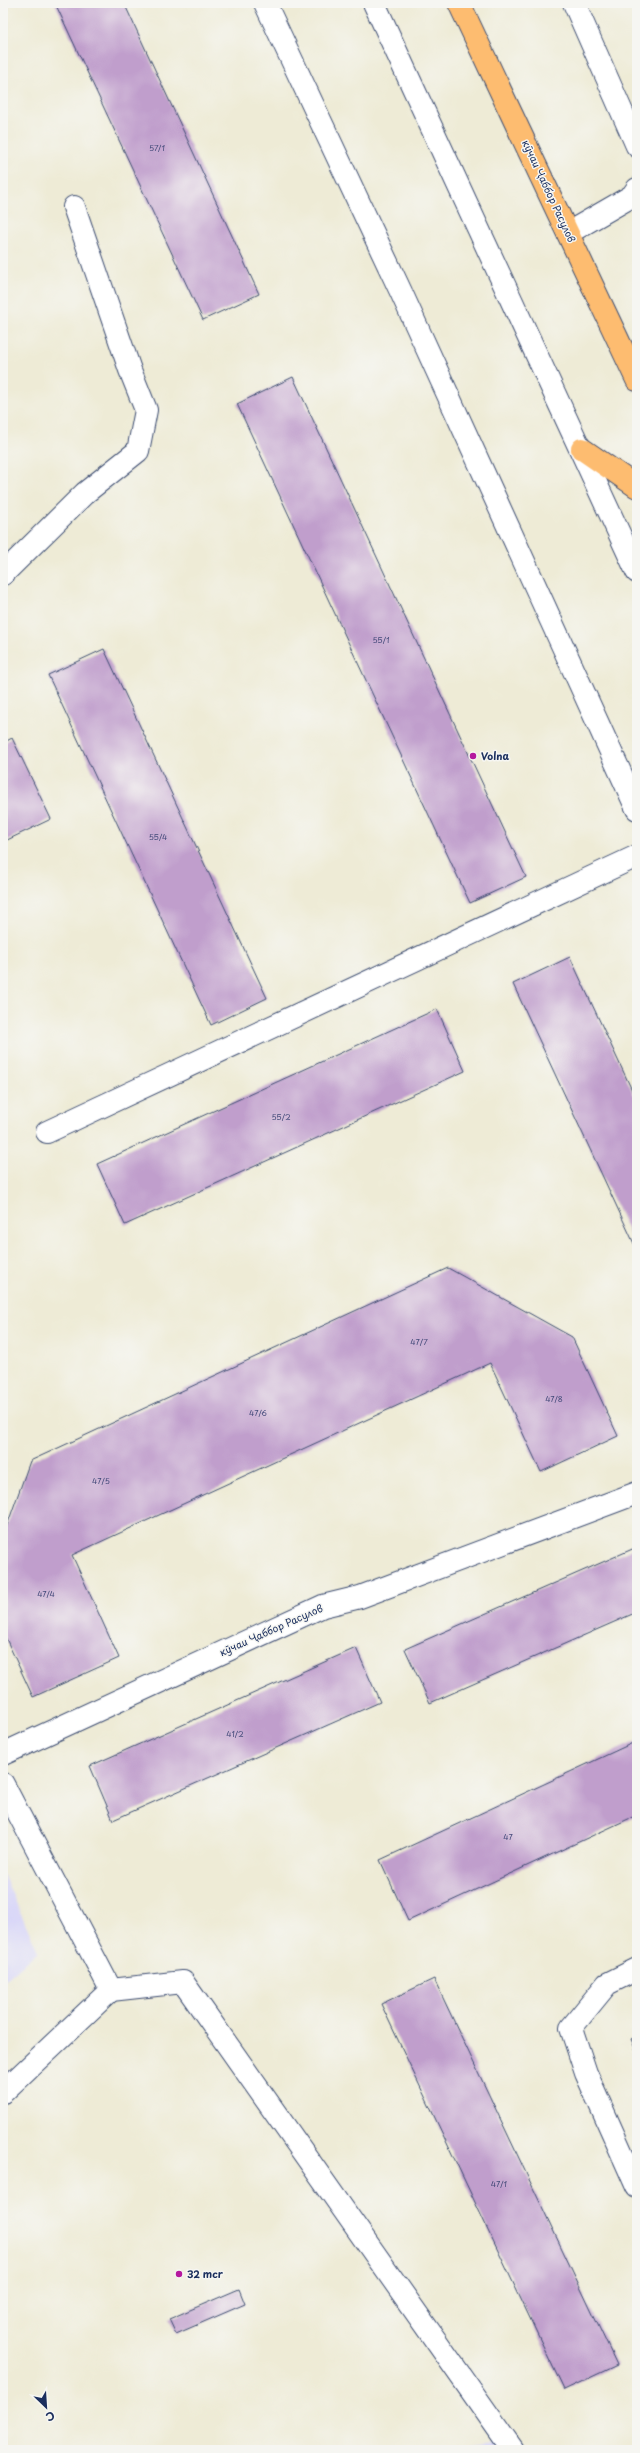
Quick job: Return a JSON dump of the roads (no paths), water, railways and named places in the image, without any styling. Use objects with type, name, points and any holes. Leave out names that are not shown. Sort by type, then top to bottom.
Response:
[{"type":"main road","name":"кӯчаи Ҷаббор Расулов","points":[[459,3],[637,380]]},
{"type":"main road","points":[[582,449],[637,487]]},
{"type":"street","points":[[264,3],[401,292],[637,809]]},
{"type":"street","points":[[374,3],[582,449],[637,572]]},
{"type":"street","points":[[574,3],[637,146]]},
{"type":"street","points":[[568,232],[632,196],[637,189]]},
{"type":"street","points":[[3,574],[85,493],[138,451],[146,410],[74,207]]},
{"type":"street","points":[[47,1132],[637,856]]},
{"type":"street","name":"кӯчаи Ҷаббор Расулов","points":[[3,1754],[323,1606],[360,1597],[637,1493]]},
{"type":"street","points":[[3,1784],[111,1990]]},
{"type":"street","points":[[636,2181],[586,2074],[571,2028],[607,1984],[637,1969]]},
{"type":"street","points":[[3,2092],[111,1990],[183,1982],[513,2450]]},
{"type":"place","name":"Volna","points":[[473,756]]},
{"type":"place","name":"32 mcr","points":[[179,2274]]}]
